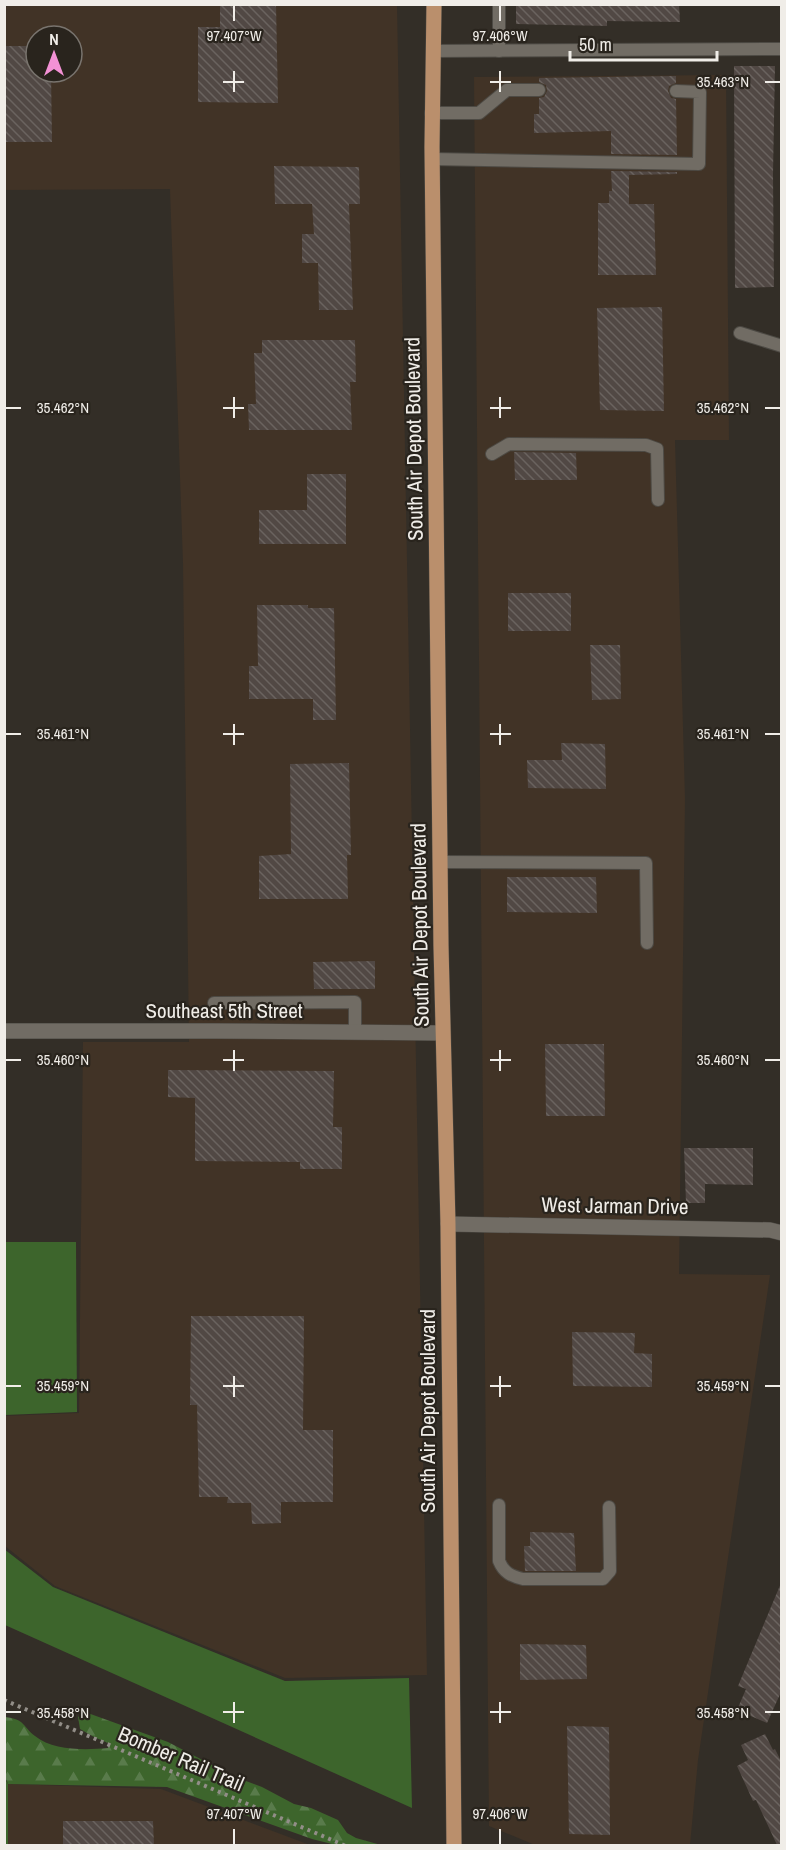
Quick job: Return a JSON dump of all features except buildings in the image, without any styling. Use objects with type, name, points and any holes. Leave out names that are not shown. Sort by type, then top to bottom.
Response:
[{"type":"main road","name":"South Air Depot Boulevard","points":[[434,4],[431,113],[442,1033],[448,1224],[454,1845]]},
{"type":"street","name":"Southeast 5th Street","points":[[4,1031],[442,1033]]},
{"type":"street","name":"West Jarman Drive","points":[[448,1224],[770,1230],[782,1233]]},
{"type":"lane","points":[[499,4],[499,51]]},
{"type":"lane","points":[[433,51],[782,49]]},
{"type":"lane","points":[[431,113],[480,113],[507,90],[539,90]]},
{"type":"lane","points":[[432,159],[699,164],[700,92],[676,91]]},
{"type":"lane","points":[[740,333],[782,346]]},
{"type":"lane","points":[[492,454],[509,444],[646,445],[657,449],[658,500]]},
{"type":"lane","points":[[440,862],[646,863],[647,943]]},
{"type":"lane","points":[[213,1003],[355,1002],[356,1033]]},
{"type":"lane","points":[[499,1505],[499,1561],[503,1570],[513,1577],[523,1579],[603,1579],[610,1571],[609,1507]]},
{"type":"path","name":"Bomber Rail Trail","points":[[4,1701],[346,1845]]},
{"type":"shaded area","points":[[5,5],[397,5],[427,1675],[285,1678],[55,1586],[5,1546],[4,1416],[79,1413],[83,1042],[189,1042],[183,563],[170,189],[5,190]]},
{"type":"shaded area","points":[[726,75],[729,440],[675,440],[685,799],[679,1274],[770,1275],[698,1760],[690,1845],[535,1845],[489,1826],[474,77]]},
{"type":"shaded area","points":[[8,1784],[161,1789],[310,1845],[8,1846]]},
{"type":"green space","points":[[4,1242],[76,1242],[77,1412],[5,1415]]},
{"type":"green space","points":[[4,1549],[53,1587],[285,1681],[409,1678],[412,1808],[5,1625]]},
{"type":"green space","points":[[85,1712],[168,1742],[235,1777],[262,1787],[294,1804],[311,1808],[338,1820],[347,1833],[356,1838],[381,1845],[336,1845],[312,1839],[167,1787],[8,1784],[5,1777],[5,1717],[20,1721],[42,1741],[60,1747],[108,1748],[108,1743],[80,1729],[78,1717]]},
{"type":"green space","points":[[4,1777],[8,1784],[8,1846],[4,1845]]}]
